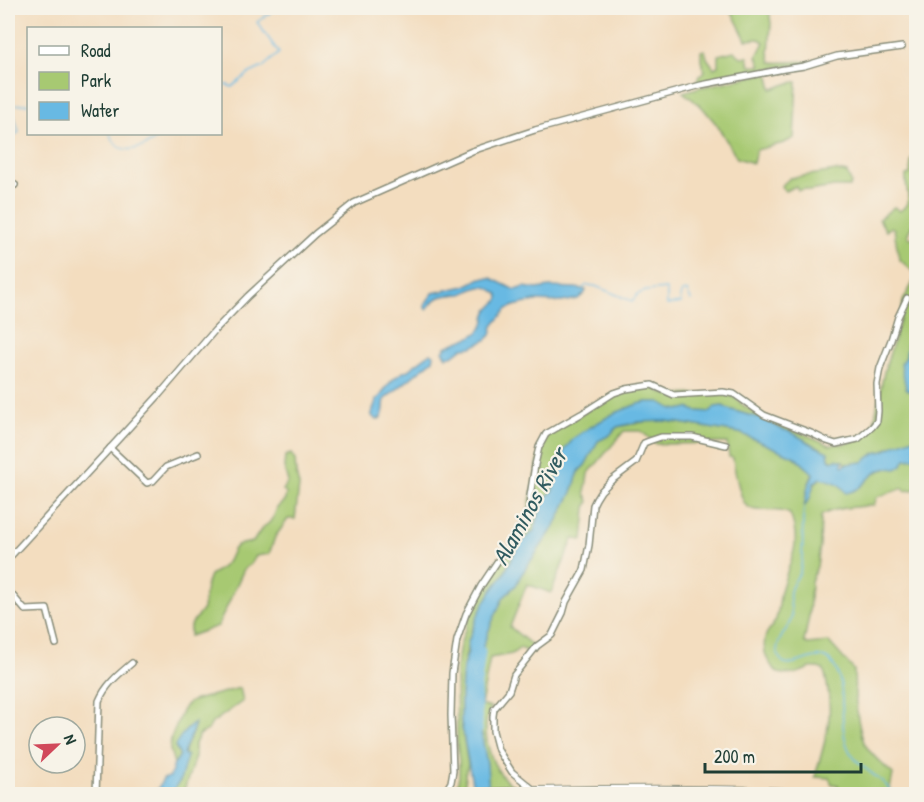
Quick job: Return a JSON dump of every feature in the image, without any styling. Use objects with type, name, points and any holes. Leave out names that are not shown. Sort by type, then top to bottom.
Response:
[{"type":"main road","points":[[445,795],[535,790],[727,791],[824,795]]},
{"type":"street","points":[[8,559],[248,296],[315,234],[354,203],[472,151],[535,130],[701,85],[804,66],[837,56],[902,47]]},
{"type":"street","points":[[8,181],[15,185]]},
{"type":"street","points":[[445,795],[453,771],[452,673],[457,640],[466,615],[481,586],[526,521],[539,447],[546,434],[614,393],[652,385],[674,395],[723,392],[734,394],[764,415],[827,441],[836,444],[858,439],[877,421],[877,384],[880,368],[907,298]]},
{"type":"street","points":[[535,790],[512,772],[498,750],[493,731],[494,709],[508,691],[514,675],[537,646],[552,635],[566,602],[584,570],[593,505],[596,499],[612,480],[636,462],[644,443],[661,437],[692,437],[726,445]]},
{"type":"street","points":[[110,448],[147,483],[153,481],[165,467],[198,454]]},
{"type":"street","points":[[8,590],[25,610],[47,609],[56,644]]},
{"type":"street","points":[[96,795],[99,701],[109,684],[132,663]]},
{"type":"green space","points":[[726,8],[769,8],[771,62],[808,62],[763,69],[696,84],[699,76],[705,71],[701,61],[701,51],[705,50],[714,68],[718,66],[718,55],[734,51],[741,57],[748,57],[750,66],[761,66],[757,56],[764,42],[759,39],[746,40],[733,14]]},
{"type":"green space","points":[[768,73],[772,89],[797,82],[794,138],[756,150],[753,163],[737,158],[717,125],[702,107],[683,92]]},
{"type":"green space","points":[[916,151],[916,218],[908,237],[916,239],[916,274],[899,259],[894,229],[891,227],[886,231],[879,219],[894,207],[900,211],[907,203],[906,175],[910,174],[911,162]]},
{"type":"green space","points":[[836,171],[847,173],[851,182],[850,187],[809,191],[798,190],[796,186],[785,191],[781,186],[790,178]]},
{"type":"green space","points":[[916,277],[916,309],[908,338],[906,388],[916,396],[916,437],[875,453],[863,462],[847,464],[843,461],[832,461],[821,448],[791,432],[766,420],[723,406],[715,407],[711,412],[688,408],[678,410],[660,402],[646,402],[613,414],[574,438],[558,468],[552,492],[544,499],[534,531],[518,546],[504,574],[484,603],[471,632],[463,667],[461,696],[461,722],[468,765],[465,785],[457,785],[459,762],[456,669],[460,645],[470,615],[483,589],[526,522],[541,446],[547,435],[623,391],[650,387],[668,395],[725,393],[757,414],[830,445],[849,443],[873,428],[884,372],[901,317],[903,301]]},
{"type":"green space","points":[[648,421],[667,421],[740,433],[795,457],[813,473],[805,505],[815,484],[821,478],[836,481],[842,486],[860,487],[878,472],[901,466],[906,459],[916,458],[916,489],[905,491],[903,488],[877,497],[874,505],[839,509],[821,516],[820,546],[817,566],[811,582],[809,616],[804,642],[807,644],[829,642],[854,670],[860,730],[869,750],[893,774],[889,793],[838,792],[838,785],[832,784],[829,778],[815,777],[829,723],[830,708],[824,670],[812,668],[794,674],[778,673],[766,656],[764,646],[766,635],[778,613],[781,591],[795,545],[794,525],[790,514],[755,510],[745,504],[739,489],[733,458],[729,457],[727,443],[656,444],[641,431],[624,431],[588,474],[585,493],[589,501],[586,508],[583,540],[573,539],[551,593],[527,584],[510,627],[533,646],[527,651],[520,648],[512,654],[490,658],[481,705],[491,708],[486,724],[487,743],[497,769],[505,780],[517,788],[488,789],[487,764],[474,702],[480,654],[492,622],[503,598],[516,585],[554,527],[572,492],[579,471],[585,465],[598,441],[610,435],[617,427]]},
{"type":"green space","points":[[291,454],[295,460],[299,486],[295,519],[288,519],[275,537],[269,554],[256,556],[244,569],[218,626],[190,636],[190,626],[203,609],[210,575],[228,561],[237,545],[253,542],[285,500],[286,493],[283,490],[288,482],[284,467],[285,456]]},
{"type":"green space","points":[[240,688],[243,701],[199,735],[195,744],[195,757],[183,794],[173,794],[175,786],[180,781],[186,756],[183,755],[195,724],[175,746],[180,755],[174,764],[170,750],[171,738],[182,711],[192,701]]},
{"type":"water","points":[[481,278],[491,278],[515,290],[524,287],[537,289],[550,287],[586,290],[578,299],[562,302],[535,301],[507,309],[493,326],[491,335],[486,340],[472,347],[463,348],[447,357],[443,351],[446,347],[471,337],[480,330],[487,312],[499,298],[498,294],[488,288],[479,287],[461,294],[446,295],[427,309],[425,304],[433,293],[465,286]]},
{"type":"water","points":[[916,309],[916,396],[906,388],[901,364],[906,357],[908,338]]},
{"type":"water","points":[[431,353],[434,355],[433,360],[385,399],[383,415],[376,420],[372,416],[376,400],[387,386]]},
{"type":"water","points":[[646,402],[660,402],[678,410],[688,408],[711,412],[715,407],[723,406],[766,420],[791,432],[828,452],[829,459],[832,461],[836,459],[843,461],[843,466],[863,462],[875,453],[916,437],[916,458],[906,459],[896,469],[888,468],[875,473],[859,488],[846,493],[838,484],[820,478],[814,483],[810,498],[804,507],[813,473],[795,457],[740,433],[667,421],[638,422],[617,427],[610,435],[598,441],[585,465],[579,471],[572,492],[554,527],[516,585],[503,598],[480,654],[474,702],[487,764],[489,794],[474,794],[461,722],[461,696],[468,642],[478,615],[504,574],[518,546],[534,531],[544,499],[552,492],[557,479],[559,461],[566,448],[574,438],[592,426],[613,414]]},
{"type":"water","points":[[195,723],[183,754],[187,756],[180,781],[173,794],[155,794],[163,779],[170,777],[174,764],[180,756],[175,746],[177,742]]},
{"type":"waterway","points":[[222,86],[232,87],[248,74],[263,67],[279,53],[257,22],[277,8]]},
{"type":"waterway","points":[[8,139],[19,132],[11,105],[27,104]]},
{"type":"waterway","points":[[110,135],[118,146],[129,149],[147,145],[161,135]]},
{"type":"waterway","points":[[583,288],[587,285],[595,286],[632,301],[638,294],[646,291],[666,289],[667,305],[681,303],[682,292],[687,291],[691,300]]},
{"type":"waterway","points":[[804,507],[801,564],[790,592],[791,619],[779,642],[777,652],[783,662],[789,664],[819,657],[826,658],[832,663],[840,681],[843,727],[848,748],[858,762],[887,786],[890,794]]},
{"type":"waterway","name":"Alaminos River","points":[[478,730],[476,690],[481,651]]}]
